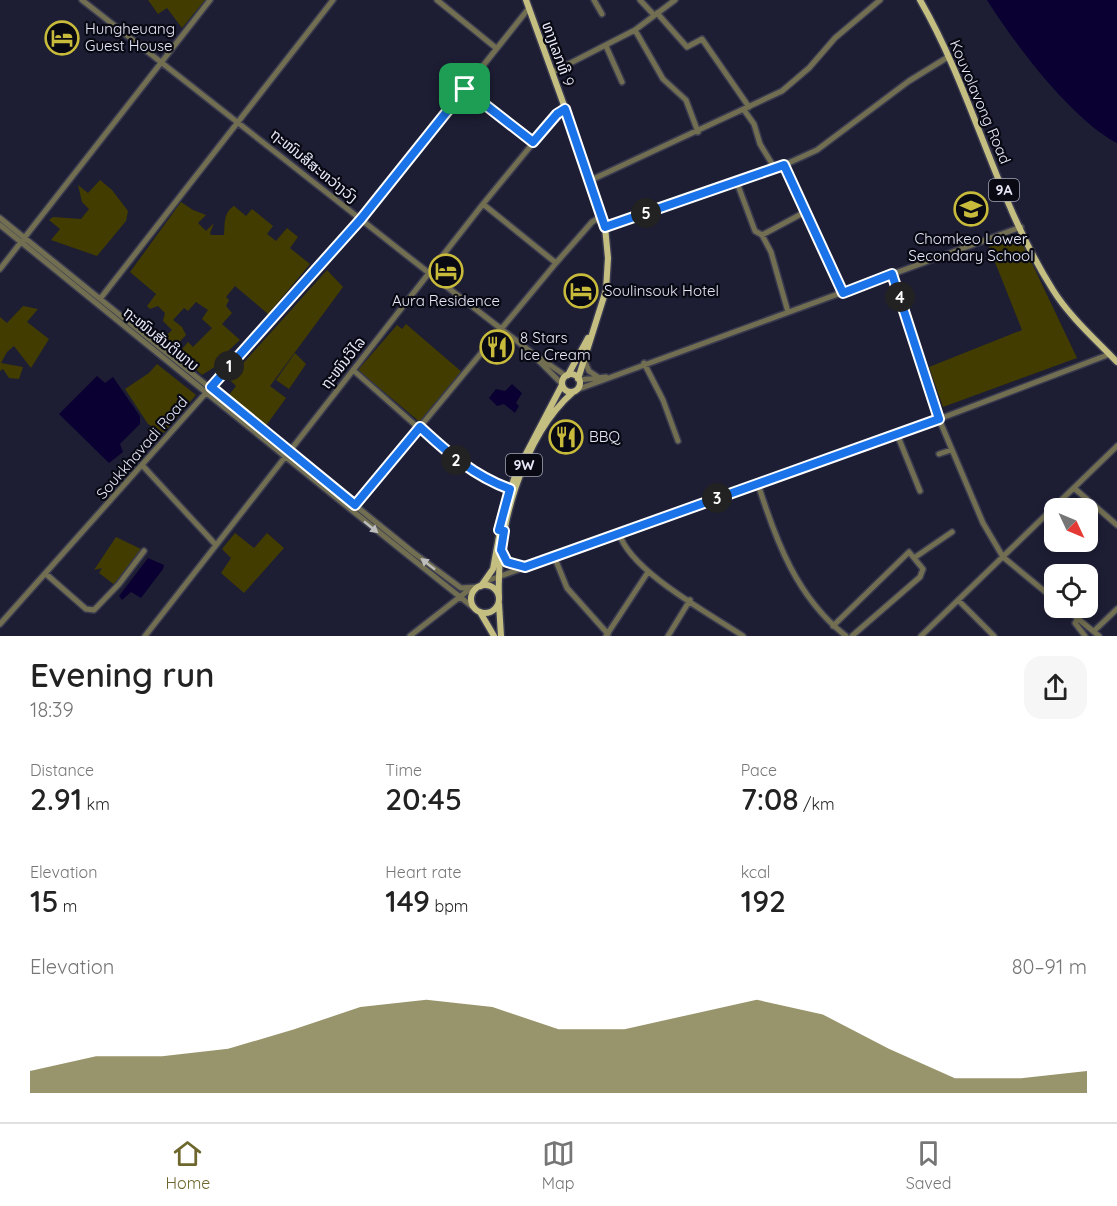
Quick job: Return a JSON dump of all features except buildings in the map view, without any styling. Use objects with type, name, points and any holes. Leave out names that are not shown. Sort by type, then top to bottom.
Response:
[{"type":"main road","name":"ທາງເລກທີ 9","points":[[526,0],[591,180],[605,227],[607,278],[596,324],[574,391]]},
{"type":"main road","name":"Kouvolavong Road","points":[[920,0],[938,32],[1020,227],[1055,293],[1117,362]]},
{"type":"main road","name":"ທາງເລກທີ 9","points":[[562,385],[596,324]]},
{"type":"main road","points":[[567,375],[578,379]]},
{"type":"main road","points":[[562,385],[565,390],[574,391]]},
{"type":"main road","name":"9W","points":[[477,610],[471,596],[493,569],[510,489],[524,456],[559,395],[562,385]]},
{"type":"main road","name":"9W","points":[[501,636],[498,599],[501,530],[514,490],[528,458],[558,408],[574,391]]},
{"type":"main road","points":[[477,610],[492,611],[498,599],[493,587],[481,585]]},
{"type":"main road","points":[[477,610],[494,636]]},
{"type":"street","name":"ຖະໜົນສີສະຫວ່າງວົງ","points":[[82,0],[531,352]]},
{"type":"street","points":[[0,268],[210,0]]},
{"type":"street","points":[[100,299],[333,0]]},
{"type":"street","points":[[437,0],[496,48]]},
{"type":"street","points":[[594,0],[602,14]]},
{"type":"street","points":[[640,0],[687,47],[702,39],[747,109],[759,144],[774,167]]},
{"type":"street","points":[[553,72],[634,30],[675,0]]},
{"type":"street","points":[[591,180],[776,95],[794,82],[835,38],[880,0]]},
{"type":"street","name":"Soukkhavadi Road","points":[[0,624],[361,219],[529,8]]},
{"type":"street","points":[[634,30],[663,79],[686,100],[698,132]]},
{"type":"street","points":[[606,46],[622,82]]},
{"type":"street","points":[[605,227],[784,165],[817,150],[904,84],[948,57]]},
{"type":"street","points":[[465,89],[533,142]]},
{"type":"street","name":"ຖະໜົນວິໄລ","points":[[145,636],[483,204],[557,114],[565,109]]},
{"type":"street","points":[[784,165],[843,293]]},
{"type":"street","points":[[736,180],[755,231],[762,235],[771,252],[788,312]]},
{"type":"street","points":[[483,204],[556,263]]},
{"type":"street","points":[[762,235],[805,213]]},
{"type":"street","points":[[355,505],[556,263],[592,222],[602,216]]},
{"type":"street","name":"ຖະໜົນສັນຕິພາບ","points":[[0,218],[22,240],[454,584],[471,589]]},
{"type":"street","name":"ຖະໜົນສັນຕິພາບ","points":[[0,225],[100,299],[209,389],[284,458],[477,610]]},
{"type":"street","points":[[574,391],[644,363],[843,293],[1020,227]]},
{"type":"street","points":[[892,274],[939,419],[983,524],[1003,557],[1044,591]]},
{"type":"street","points":[[531,352],[567,375]]},
{"type":"street","points":[[531,352],[562,385]]},
{"type":"street","points":[[410,636],[471,589],[499,576],[939,419],[1110,354]]},
{"type":"street","points":[[584,360],[589,370],[600,378]]},
{"type":"street","points":[[644,363],[663,400],[678,441]]},
{"type":"street","points":[[353,370],[448,454],[472,471],[510,489]]},
{"type":"street","points":[[578,379],[608,377]]},
{"type":"street","points":[[897,434],[920,491]]},
{"type":"street","points":[[921,636],[1117,446]]},
{"type":"street","points":[[939,454],[951,450]]},
{"type":"street","points":[[142,465],[215,544]]},
{"type":"street","points":[[758,483],[772,528],[798,583],[813,606],[846,636]]},
{"type":"street","points":[[1074,488],[1117,525]]},
{"type":"street","points":[[914,558],[952,532]]},
{"type":"street","points":[[620,533],[626,549],[648,572],[743,636]]},
{"type":"street","points":[[501,550],[507,562],[525,567]]},
{"type":"street","points":[[46,574],[86,609],[94,610],[119,584],[144,551]]},
{"type":"street","points":[[833,626],[906,552],[922,569],[920,577],[852,636]]},
{"type":"street","points":[[554,556],[567,588],[607,635],[648,572]]},
{"type":"street","points":[[668,636],[690,600]]},
{"type":"street","points":[[958,600],[993,636]]},
{"type":"street","points":[[1094,631],[1117,609]]},
{"type":"street","points":[[1085,636],[1075,623],[1078,618],[1099,636]]},
{"type":"shaded area","points":[[148,0],[205,0],[182,28],[167,8],[158,14]]},
{"type":"shaded area","points":[[987,0],[1117,0],[1117,143],[1100,132],[1063,99],[1028,58]]},
{"type":"shaded area","points":[[100,180],[112,190],[128,211],[126,221],[97,256],[51,240],[60,229],[49,220],[53,217],[81,219],[89,209],[82,202],[78,185],[88,193]]},
{"type":"shaded area","points":[[181,202],[206,215],[198,223],[206,231],[214,223],[211,235],[224,235],[226,215],[234,206],[246,216],[252,209],[273,226],[267,234],[276,241],[287,228],[298,237],[290,248],[310,264],[268,314],[235,286],[226,297],[229,300],[226,306],[232,313],[222,324],[240,340],[228,351],[221,363],[202,375],[178,354],[188,342],[193,347],[212,328],[202,319],[208,310],[196,302],[188,311],[184,308],[173,320],[182,327],[186,335],[172,350],[161,341],[172,330],[163,321],[165,313],[158,306],[150,309],[147,306],[156,294],[130,272]]},
{"type":"shaded area","points":[[1019,236],[1077,358],[943,407],[929,367],[1022,330],[989,247]]},
{"type":"shaded area","points":[[327,270],[343,287],[270,386],[286,398],[265,427],[229,395],[236,386],[229,379]]},
{"type":"shaded area","points":[[23,306],[38,309],[27,322],[49,339],[31,368],[14,346],[7,352],[1,363],[23,367],[19,379],[9,378],[3,369],[0,371],[0,317],[7,323]]},
{"type":"shaded area","points":[[406,324],[463,373],[421,423],[358,370],[397,325],[402,329]]},
{"type":"shaded area","points":[[295,353],[306,364],[289,389],[276,380]]},
{"type":"shaded area","points":[[157,364],[196,395],[164,433],[148,424],[125,389],[149,373]]},
{"type":"shaded area","points":[[97,376],[105,383],[113,377],[140,416],[140,424],[120,444],[123,452],[109,463],[59,414]]},
{"type":"shaded area","points":[[512,384],[522,393],[516,403],[519,406],[515,413],[504,404],[497,406],[489,398],[496,389],[505,391]]},
{"type":"shaded area","points":[[235,533],[254,548],[267,533],[284,548],[244,593],[221,573],[231,558],[222,549]]},
{"type":"shaded area","points":[[116,537],[143,550],[116,586],[99,573],[102,568],[94,570]]},
{"type":"shaded area","points":[[148,558],[164,565],[163,569],[141,598],[131,592],[122,600],[119,596]]},
{"type":"place","name":"Hungheuang Guest House","points":[[62,38]]},
{"type":"place","name":"Chomkeo Lower Secondary School","points":[[971,209]]},
{"type":"place","name":"Aura Residence","points":[[446,271]]},
{"type":"place","name":"Soulinsouk Hotel","points":[[581,291]]},
{"type":"place","name":"8 Stars Ice Cream","points":[[497,347]]},
{"type":"place","name":"BBQ","points":[[566,437]]},
{"type":"route","points":[[465,89],[533,142],[557,114],[565,109],[591,180],[605,227],[784,165],[843,293],[892,274],[939,419],[525,567],[507,562],[502,556],[504,531],[499,530],[510,489],[472,471],[448,454],[420,427],[355,505],[211,387],[361,219],[465,89]]}]
